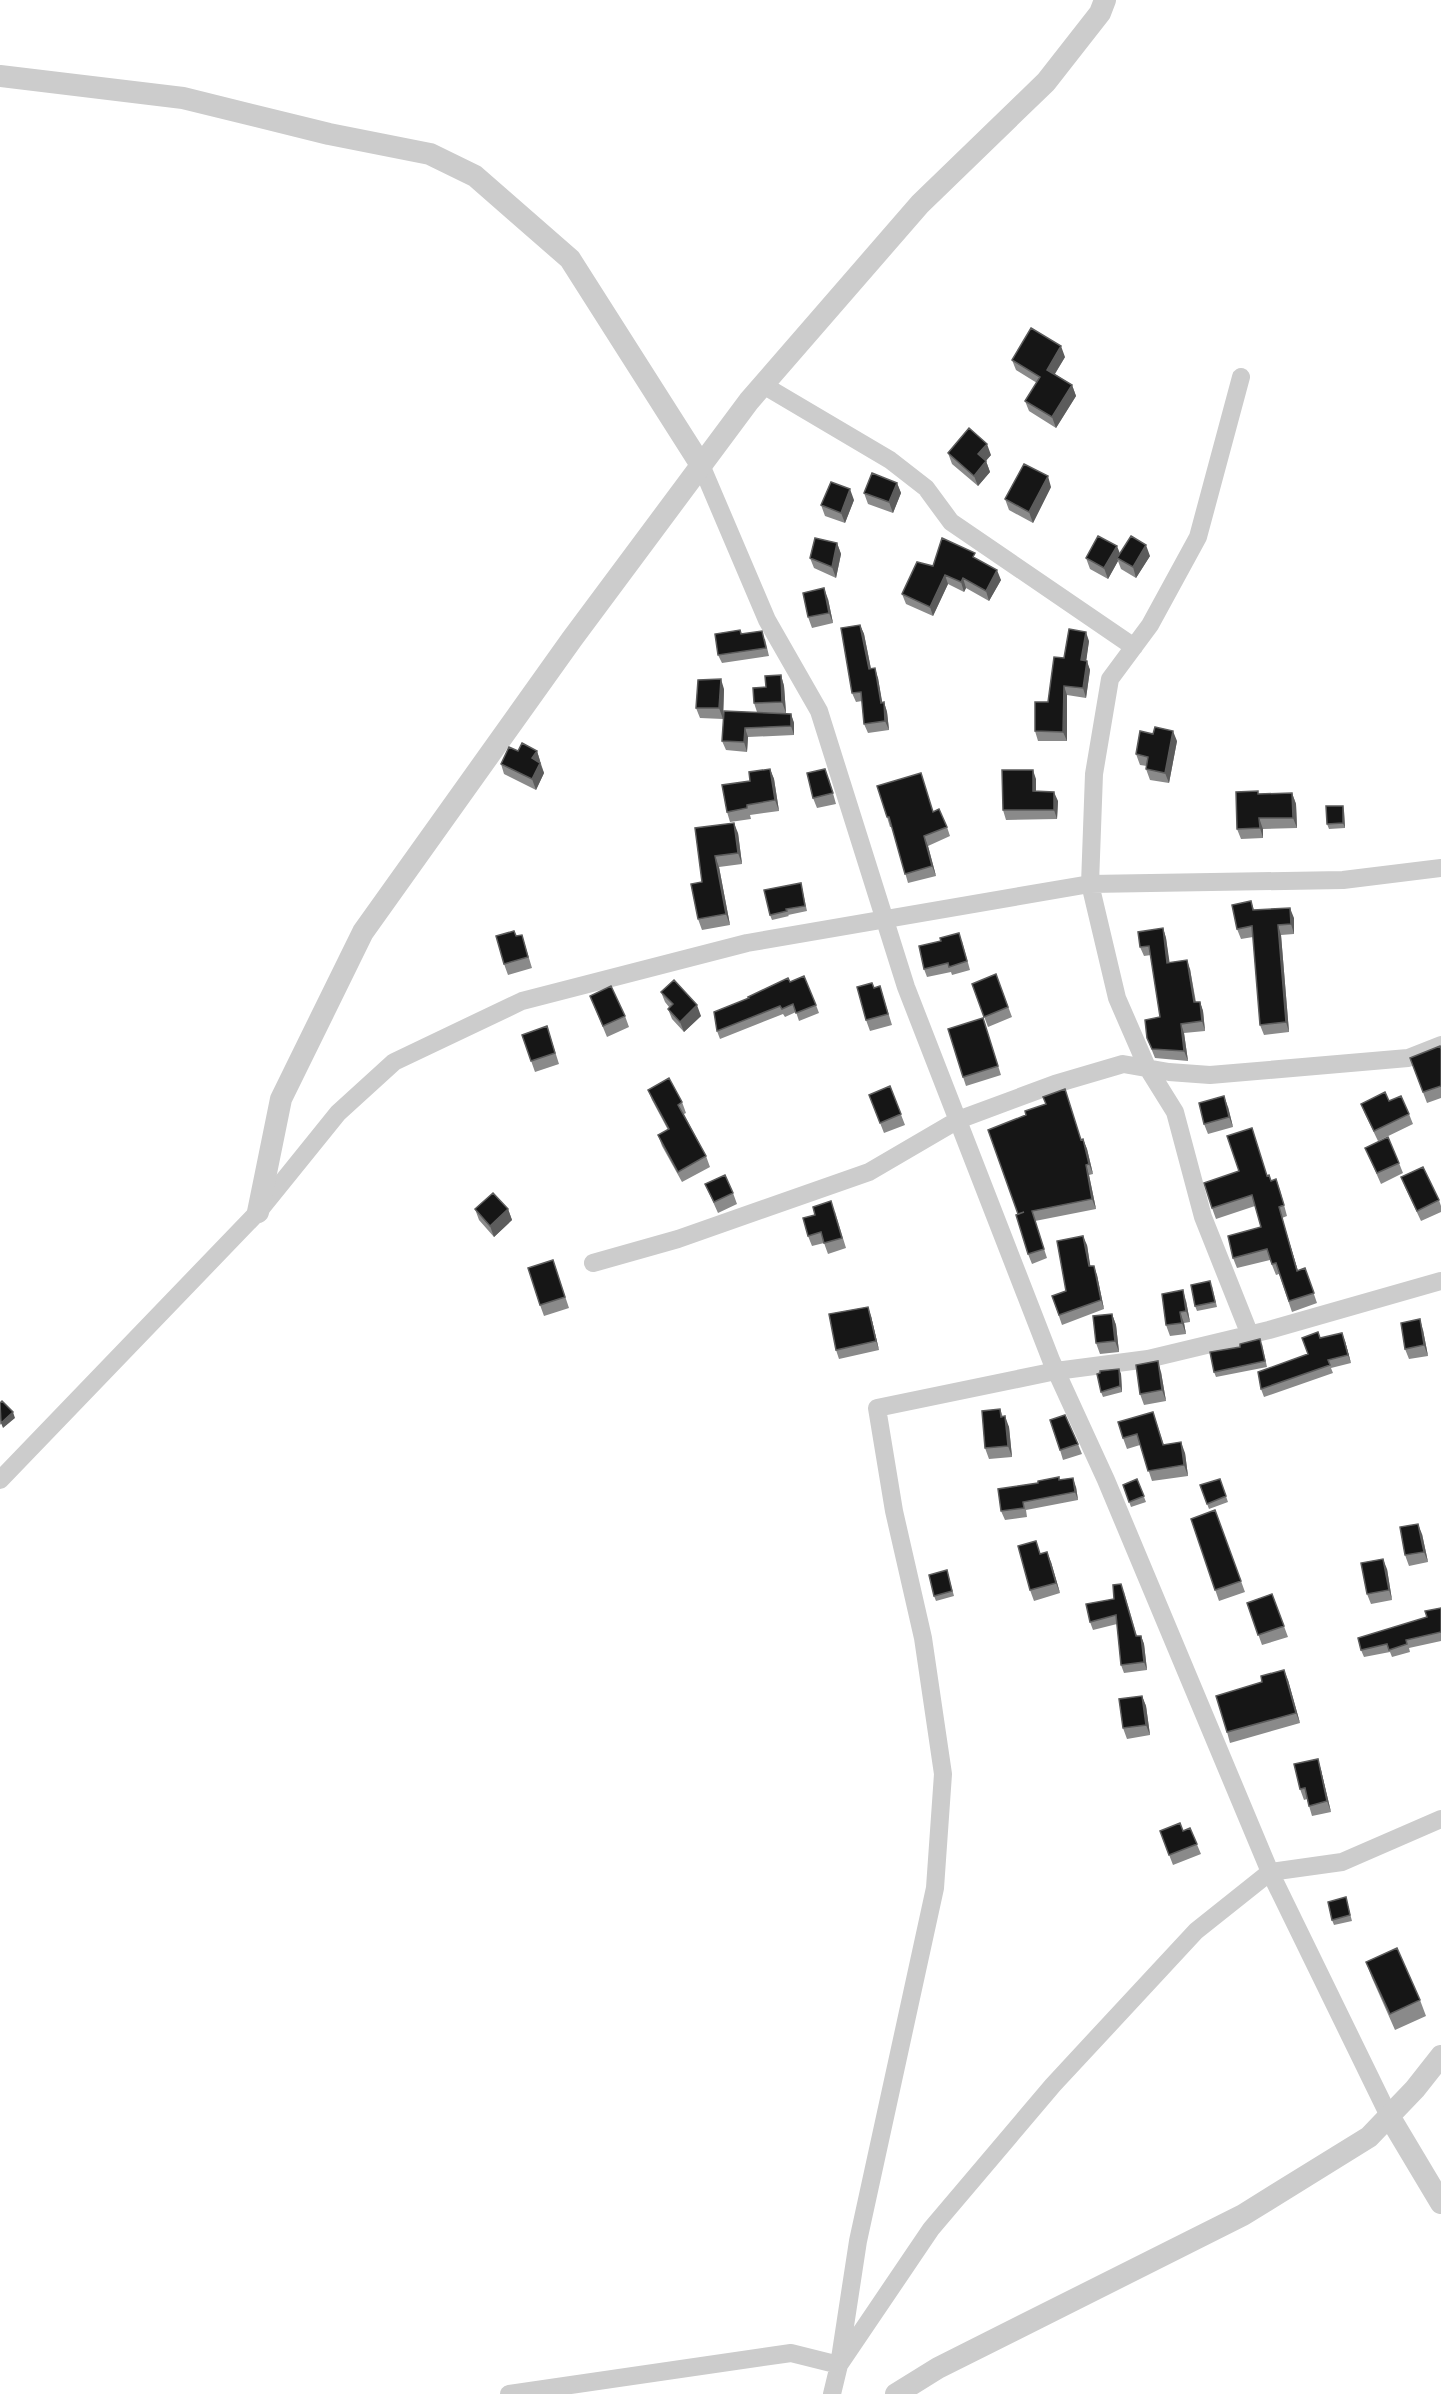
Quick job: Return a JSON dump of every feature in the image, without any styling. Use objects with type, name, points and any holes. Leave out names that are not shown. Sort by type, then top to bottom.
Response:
[{"type":"street","points":[[258,1212],[281,1100],[363,933],[572,639],[701,465],[763,386],[920,204],[1046,82],[1100,12],[1105,0]]},
{"type":"street","points":[[0,76],[183,98],[329,134],[430,154],[475,176],[570,259],[701,465],[767,620],[819,711],[906,987],[1056,1371],[1106,1480],[1270,1872],[1389,2116],[1441,2203]]},
{"type":"street","points":[[1241,377],[1198,537],[1150,625],[1110,679],[1094,774],[1090,884],[1117,998],[1147,1067],[1175,1112],[1203,1217],[1250,1335]]},
{"type":"street","points":[[763,386],[890,460],[926,488],[951,522],[1134,647]]},
{"type":"street","points":[[0,1480],[258,1212],[338,1113],[394,1062],[522,1001],[747,943],[1090,884],[1343,880],[1441,868]]},
{"type":"street","points":[[593,1263],[678,1239],[869,1172],[958,1120],[1055,1084],[1123,1064],[1168,1072],[1210,1075],[1408,1058],[1441,1045]]},
{"type":"street","points":[[832,2394],[839,2365],[858,2241],[935,1888],[943,1774],[923,1638],[894,1511],[877,1408],[1056,1371],[1148,1359],[1250,1335],[1441,1281]]},
{"type":"street","points":[[839,2365],[931,2229],[1053,2085],[1196,1931],[1270,1872],[1342,1862],[1441,1819]]},
{"type":"street","points":[[896,2394],[938,2368],[1243,2215],[1369,2137],[1441,2056]]},
{"type":"street","points":[[509,2394],[791,2353],[839,2365]]},
{"type":"building","points":[[1031,328],[1061,346],[1047,370],[1072,385],[1052,417],[1025,401],[1040,377],[1012,360]]},
{"type":"building","points":[[969,428],[987,444],[978,454],[986,461],[974,476],[948,453]]},
{"type":"building","points":[[1024,464],[1048,476],[1029,512],[1005,499]]},
{"type":"building","points":[[872,473],[897,483],[889,502],[864,493]]},
{"type":"building","points":[[831,482],[850,489],[841,513],[821,505]]},
{"type":"building","points":[[1098,536],[1117,546],[1104,568],[1086,558]]},
{"type":"building","points":[[1131,536],[1146,545],[1133,567],[1117,558]]},
{"type":"building","points":[[815,538],[837,543],[832,567],[810,558]]},
{"type":"building","points":[[942,538],[975,553],[973,557],[997,570],[986,591],[963,578],[961,582],[945,575],[930,607],[902,594],[917,562],[933,566]]},
{"type":"building","points":[[824,588],[829,613],[808,617],[803,593]]},
{"type":"building","points":[[860,625],[869,669],[875,668],[881,703],[884,702],[885,721],[864,724],[861,692],[852,693],[841,628]]},
{"type":"building","points":[[1069,629],[1086,632],[1081,660],[1087,661],[1083,688],[1064,686],[1063,732],[1035,731],[1035,702],[1048,702],[1054,657],[1064,658]]},
{"type":"building","points":[[740,630],[741,634],[762,631],[766,648],[718,655],[715,634]]},
{"type":"building","points":[[781,675],[782,702],[754,703],[753,688],[766,687],[765,676]]},
{"type":"building","points":[[721,679],[719,708],[696,708],[698,680]]},
{"type":"building","points":[[724,711],[791,714],[791,726],[745,728],[744,742],[722,741]]},
{"type":"building","points":[[1155,727],[1173,731],[1165,773],[1146,769],[1148,757],[1136,754],[1140,731],[1153,734]]},
{"type":"building","points":[[522,743],[537,751],[532,758],[540,763],[532,779],[501,764],[509,747],[518,751]]},
{"type":"building","points":[[770,769],[775,800],[747,805],[747,808],[727,812],[722,785],[750,781],[749,772]]},
{"type":"building","points":[[825,769],[833,793],[813,798],[807,773]]},
{"type":"building","points":[[1002,770],[1033,770],[1033,791],[1054,792],[1054,810],[1003,810]]},
{"type":"building","points":[[921,773],[933,812],[939,809],[947,827],[924,836],[932,866],[905,874],[889,817],[887,817],[877,786]]},
{"type":"building","points":[[1258,791],[1258,794],[1292,793],[1293,818],[1259,818],[1260,828],[1237,829],[1236,792]]},
{"type":"building","points":[[1326,806],[1343,806],[1343,823],[1327,824]]},
{"type":"building","points":[[734,823],[738,853],[715,856],[726,914],[698,919],[691,884],[702,882],[695,828]]},
{"type":"building","points":[[801,883],[805,906],[786,909],[787,911],[770,915],[764,890]]},
{"type":"building","points":[[1251,901],[1253,910],[1290,908],[1291,924],[1278,925],[1286,1022],[1260,1025],[1252,926],[1237,929],[1232,905]]},
{"type":"building","points":[[1163,928],[1167,963],[1187,960],[1194,1002],[1200,1002],[1202,1021],[1181,1024],[1184,1051],[1152,1049],[1147,1038],[1145,1020],[1160,1017],[1149,946],[1140,947],[1138,932]]},
{"type":"building","points":[[514,931],[516,936],[522,935],[528,957],[504,964],[496,936]]},
{"type":"building","points":[[959,933],[967,961],[949,967],[948,963],[924,969],[919,946],[941,941],[940,938]]},
{"type":"building","points":[[996,974],[1008,1007],[984,1017],[972,984]]},
{"type":"building","points":[[804,976],[816,1005],[796,1013],[793,1004],[782,1009],[780,1006],[717,1031],[714,1012],[749,998],[788,978],[790,982]]},
{"type":"building","points":[[674,980],[697,1005],[680,1022],[668,1009],[673,1004],[661,992]]},
{"type":"building","points":[[872,983],[874,988],[880,986],[888,1014],[866,1020],[857,987]]},
{"type":"building","points":[[611,986],[625,1016],[603,1026],[590,996]]},
{"type":"building","points":[[983,1018],[998,1066],[963,1077],[948,1029]]},
{"type":"building","points":[[547,1026],[555,1053],[531,1061],[522,1035]]},
{"type":"building","points":[[1440,1046],[1441,1086],[1423,1092],[1410,1058]]},
{"type":"building","points":[[669,1078],[682,1102],[678,1105],[706,1156],[678,1172],[658,1135],[669,1129],[648,1090]]},
{"type":"building","points":[[890,1086],[901,1114],[880,1123],[869,1095]]},
{"type":"building","points":[[1065,1089],[1081,1140],[1083,1139],[1089,1164],[1086,1165],[1092,1199],[1032,1211],[1044,1249],[1028,1254],[1016,1215],[1024,1212],[1018,1214],[988,1130],[1026,1115],[1025,1111],[1046,1104],[1043,1097]]},
{"type":"building","points":[[1385,1092],[1389,1101],[1401,1096],[1409,1114],[1374,1131],[1361,1104]]},
{"type":"building","points":[[1224,1096],[1229,1117],[1204,1124],[1199,1103]]},
{"type":"building","points":[[1252,1128],[1267,1176],[1269,1175],[1271,1181],[1276,1179],[1284,1205],[1279,1207],[1297,1271],[1305,1268],[1314,1293],[1289,1301],[1276,1263],[1272,1264],[1267,1249],[1233,1258],[1228,1236],[1261,1227],[1252,1195],[1212,1208],[1204,1183],[1239,1171],[1227,1136]]},
{"type":"building","points":[[1388,1137],[1399,1163],[1377,1173],[1365,1148]]},
{"type":"building","points":[[1423,1167],[1439,1200],[1417,1211],[1401,1177]]},
{"type":"building","points":[[725,1175],[733,1193],[714,1202],[705,1184]]},
{"type":"building","points":[[493,1193],[508,1209],[490,1226],[475,1209]]},
{"type":"building","points":[[831,1201],[842,1238],[824,1243],[821,1232],[808,1236],[803,1218],[815,1215],[813,1207]]},
{"type":"building","points":[[1083,1236],[1089,1266],[1094,1266],[1101,1300],[1059,1315],[1052,1296],[1066,1291],[1057,1241]]},
{"type":"building","points":[[553,1260],[565,1297],[540,1305],[528,1268]]},
{"type":"building","points":[[1210,1281],[1215,1302],[1195,1306],[1191,1285]]},
{"type":"building","points":[[1183,1290],[1186,1311],[1180,1312],[1182,1323],[1166,1325],[1162,1294]]},
{"type":"building","points":[[868,1307],[876,1341],[836,1350],[829,1314]]},
{"type":"building","points":[[1112,1314],[1115,1341],[1096,1343],[1093,1316]]},
{"type":"building","points":[[1420,1319],[1424,1345],[1405,1349],[1401,1323]]},
{"type":"building","points":[[1318,1332],[1320,1338],[1342,1333],[1348,1355],[1328,1360],[1330,1365],[1261,1389],[1258,1372],[1308,1354],[1302,1338]]},
{"type":"building","points":[[1260,1339],[1265,1361],[1214,1372],[1210,1352],[1240,1347],[1240,1344]]},
{"type":"building","points":[[1158,1361],[1162,1390],[1140,1394],[1136,1365]]},
{"type":"building","points":[[1119,1369],[1120,1386],[1101,1392],[1097,1374],[1100,1371]]},
{"type":"building","points":[[2,1401],[13,1412],[1,1423],[0,1403]]},
{"type":"building","points":[[1000,1409],[1001,1417],[1005,1416],[1008,1446],[985,1448],[982,1411]]},
{"type":"building","points":[[1153,1412],[1163,1445],[1181,1442],[1184,1465],[1148,1471],[1137,1434],[1123,1438],[1118,1422]]},
{"type":"building","points":[[1065,1415],[1078,1444],[1060,1450],[1050,1420]]},
{"type":"building","points":[[1059,1477],[1059,1480],[1073,1478],[1075,1492],[1023,1502],[1024,1508],[1001,1511],[998,1489],[1038,1483],[1038,1481]]},
{"type":"building","points":[[1137,1479],[1144,1496],[1129,1502],[1123,1485]]},
{"type":"building","points":[[1220,1479],[1226,1496],[1207,1504],[1200,1485]]},
{"type":"building","points":[[1215,1510],[1241,1581],[1215,1590],[1191,1519]]},
{"type":"building","points":[[1418,1524],[1424,1552],[1405,1555],[1400,1527]]},
{"type":"building","points":[[1036,1541],[1040,1554],[1047,1552],[1056,1583],[1030,1590],[1018,1546]]},
{"type":"building","points":[[1383,1559],[1389,1590],[1367,1594],[1361,1563]]},
{"type":"building","points":[[947,1570],[952,1591],[934,1596],[929,1575]]},
{"type":"building","points":[[1121,1584],[1136,1636],[1141,1636],[1144,1662],[1121,1665],[1116,1615],[1090,1622],[1086,1604],[1114,1599],[1113,1585]]},
{"type":"building","points":[[1272,1594],[1284,1626],[1258,1635],[1247,1603]]},
{"type":"building","points":[[1441,1608],[1441,1632],[1406,1640],[1407,1644],[1389,1650],[1387,1644],[1361,1650],[1358,1638],[1427,1617],[1425,1611]]},
{"type":"building","points":[[1284,1670],[1296,1713],[1227,1732],[1216,1696],[1262,1682],[1261,1676]]},
{"type":"building","points":[[1142,1696],[1146,1725],[1123,1728],[1119,1699]]},
{"type":"building","points":[[1318,1759],[1327,1801],[1309,1806],[1305,1788],[1300,1789],[1294,1764]]},
{"type":"building","points":[[1180,1823],[1183,1831],[1190,1828],[1197,1844],[1169,1855],[1160,1831]]},
{"type":"building","points":[[1346,1897],[1350,1915],[1332,1920],[1328,1902]]},
{"type":"building","points":[[1397,1948],[1420,2000],[1390,2014],[1366,1962]]}]
